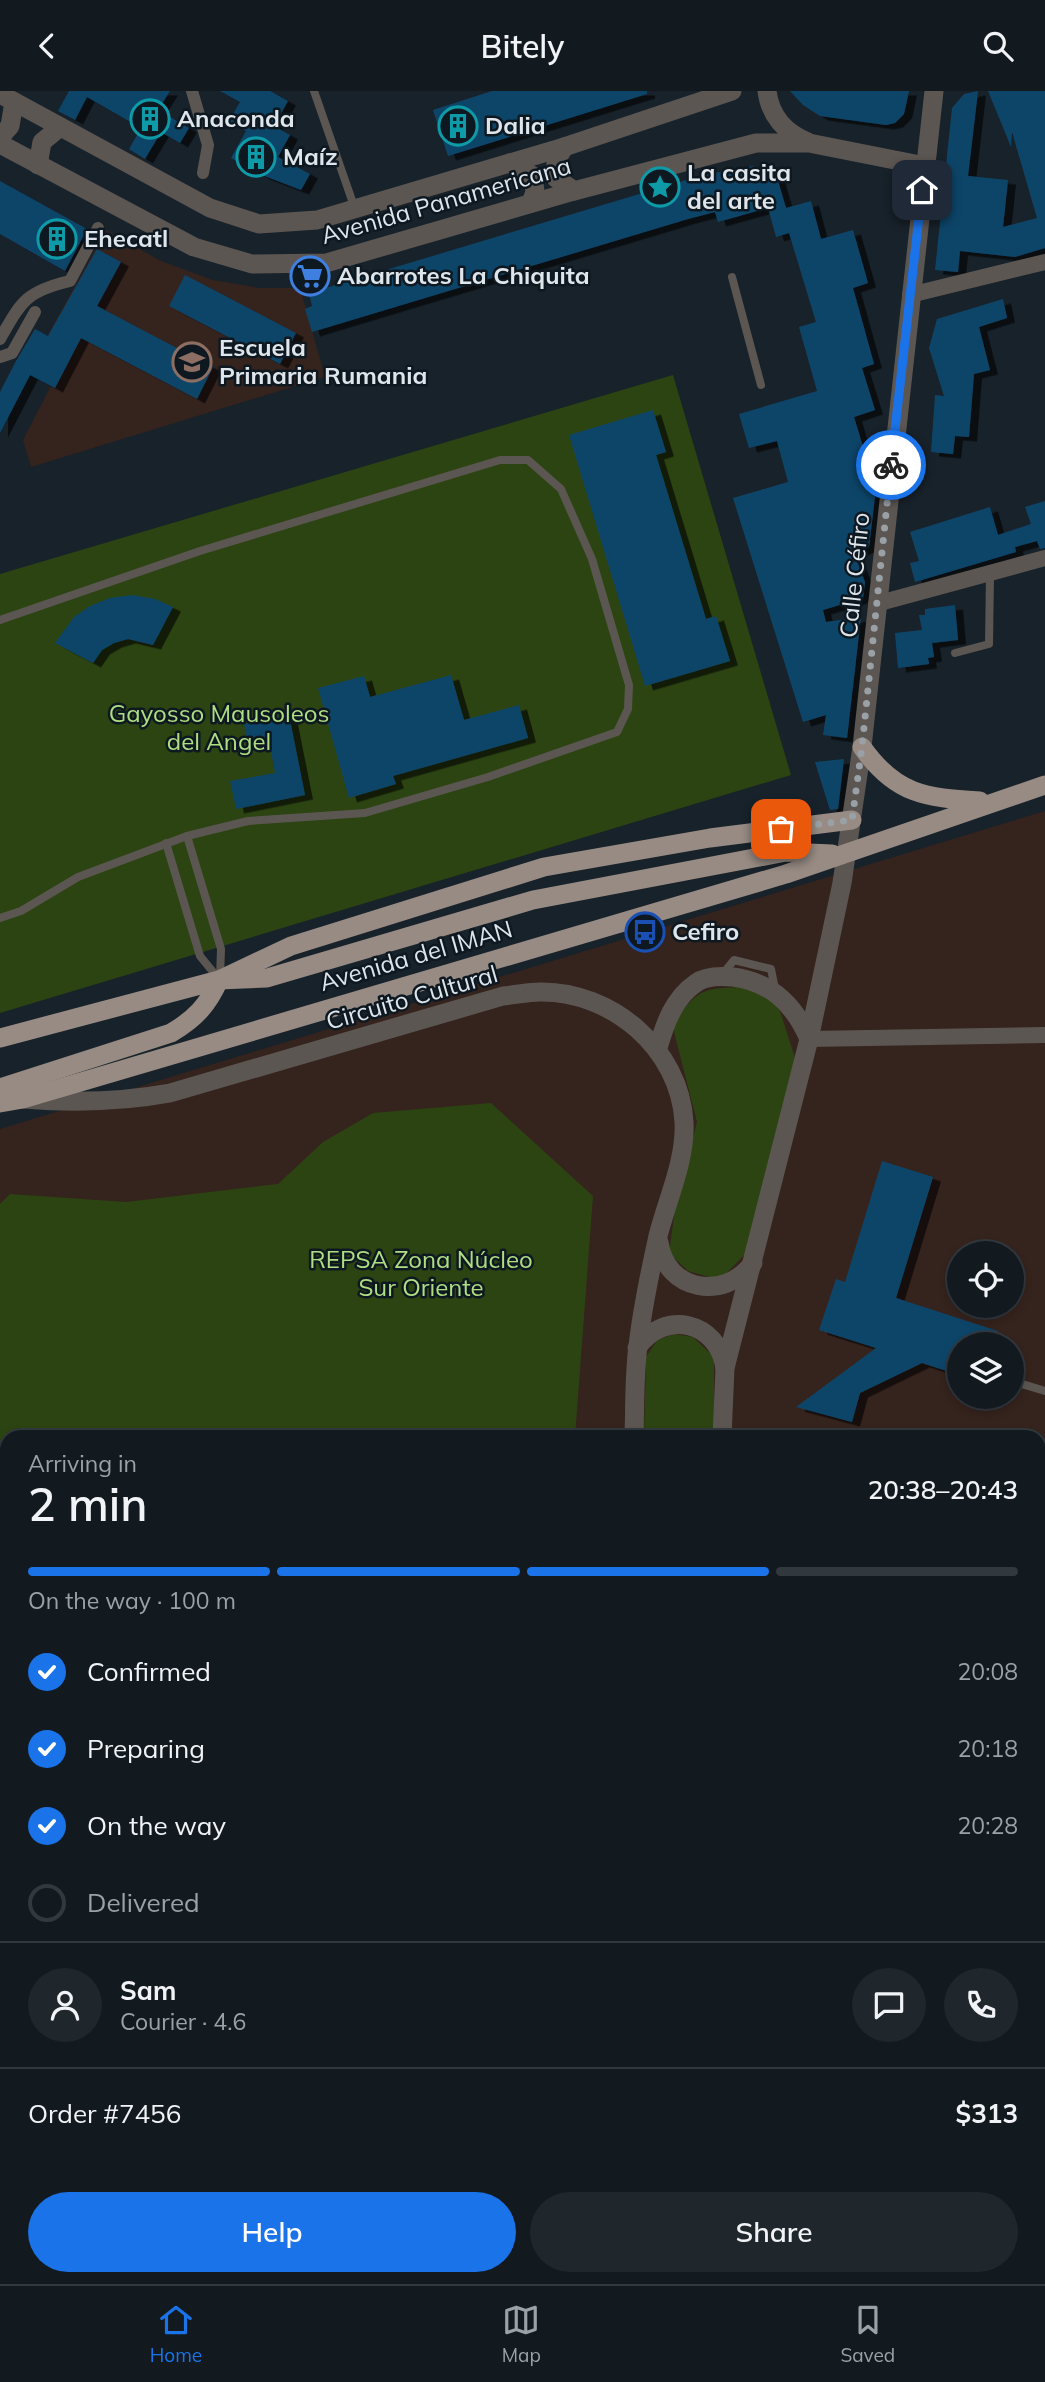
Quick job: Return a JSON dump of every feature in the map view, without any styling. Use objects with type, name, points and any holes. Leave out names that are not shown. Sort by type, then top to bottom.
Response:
[{"type":"main road","points":[[862,747],[876,767],[910,791],[927,797],[992,801]]},
{"type":"main road","name":"Avenida del IMAN","points":[[0,1103],[23,1099],[847,854],[992,801],[1045,785]]},
{"type":"main road","points":[[0,1088],[171,1033],[193,1020],[209,1002],[219,980],[291,946],[544,867],[710,838],[852,820]]},
{"type":"main road","name":"Avenida del IMAN","points":[[0,1038],[219,980],[267,978],[533,900],[786,852],[847,854]]},
{"type":"street","points":[[192,91],[208,145],[203,173]]},
{"type":"street","name":"Avenida Panamericana","points":[[7,98],[210,208],[259,224],[317,220],[564,147],[732,91]]},
{"type":"street","points":[[767,91],[771,107],[782,125],[809,143]]},
{"type":"street","name":"Calle Céfiro","points":[[847,854],[862,747],[934,91]]},
{"type":"street","points":[[0,137],[10,126],[7,98]]},
{"type":"street","points":[[38,165],[42,142],[59,128]]},
{"type":"street","name":"Avenida Panamericana","points":[[0,144],[194,247],[253,264],[326,263],[574,191],[756,143],[809,143],[925,166]]},
{"type":"street","points":[[564,147],[556,161],[556,178],[574,191]]},
{"type":"street","points":[[510,163],[533,176],[535,192],[531,203]]},
{"type":"street","points":[[0,339],[22,301],[39,288],[70,281],[98,228]]},
{"type":"street","points":[[910,295],[1045,262]]},
{"type":"street","points":[[0,357],[12,353],[36,312]]},
{"type":"street","points":[[876,604],[1045,558]]},
{"type":"street","points":[[722,1430],[725,1367],[809,1039],[838,911],[847,854]]},
{"type":"street","points":[[658,1048],[666,1021],[679,999],[697,981],[721,975],[754,980],[776,992],[800,1018],[809,1039]]},
{"type":"street","name":"Circuito Cultural","points":[[23,1099],[78,1103],[160,1095],[217,1081],[470,1004],[541,992],[578,997],[613,1012],[658,1048],[678,1092],[684,1123],[680,1157],[658,1237],[637,1348],[634,1430]]},
{"type":"street","points":[[809,1039],[1045,1035]]},
{"type":"street","points":[[658,1237],[668,1267],[694,1286],[706,1288],[728,1285],[754,1262]]},
{"type":"street","points":[[637,1348],[644,1339],[662,1326],[684,1324],[704,1331],[712,1338],[719,1347],[725,1367]]},
{"type":"lane","points":[[314,91],[355,209]]},
{"type":"lane","points":[[732,277],[761,385]]},
{"type":"lane","points":[[0,620],[200,551],[500,460],[527,460],[561,489],[592,559],[629,685],[628,709],[617,732],[488,777],[365,813],[248,821],[166,842],[78,877],[21,911],[0,918]]},
{"type":"lane","points":[[955,653],[989,644],[990,574]]},
{"type":"lane","points":[[187,836],[221,949],[219,980]]},
{"type":"lane","points":[[166,842],[200,956],[219,980]]},
{"type":"lane","points":[[1024,1385],[1045,1391]]},
{"type":"shaded area","name":"Escuela Primaria Rumania","points":[[106,230],[161,261],[213,280],[260,288],[300,288],[325,377],[31,467],[23,440],[71,347],[48,335]]},
{"type":"shaded area","points":[[1045,811],[1045,1430],[0,1430],[0,1129]]},
{"type":"green space","name":"Gayosso Mausoleos del Angel","points":[[673,375],[791,775],[0,1013],[0,574]]},
{"type":"green space","points":[[745,987],[766,994],[780,1011],[795,1058],[746,1253],[720,1280],[688,1271],[669,1253],[676,1202],[697,1122],[672,1024],[695,997],[702,993],[719,988]]},
{"type":"green space","name":"REPSA Zona Núcleo Sur Oriente","points":[[491,1103],[593,1196],[576,1430],[0,1430],[0,1204],[10,1194],[126,1202],[278,1184],[323,1142],[373,1113]]},
{"type":"green space","points":[[674,1334],[693,1337],[714,1357],[714,1430],[644,1430],[646,1357],[657,1340]]},
{"type":"building","name":"Anaconda","points":[[69,91],[170,91],[158,110],[189,128],[180,143],[161,132],[145,159],[129,149],[141,128],[87,97],[75,120],[58,111]]},
{"type":"building","points":[[220,91],[270,91],[288,101],[274,126],[290,135],[278,157],[310,174],[301,190],[262,175],[231,158],[246,131],[229,121],[240,102]]},
{"type":"building","points":[[492,91],[647,91],[647,94],[448,156],[433,110]]},
{"type":"building","points":[[790,91],[909,91],[904,114],[895,123],[886,125],[820,116],[803,105]]},
{"type":"building","points":[[978,91],[968,176],[1008,180],[1003,227],[1037,218],[1012,132],[1011,147],[988,91],[1045,91],[1045,248],[1015,257],[960,251],[958,272],[935,270],[952,108],[964,94]]},
{"type":"building","points":[[754,166],[757,173],[774,167],[786,208],[811,201],[821,239],[853,230],[868,283],[853,288],[874,364],[862,368],[875,410],[854,417],[863,447],[869,446],[877,480],[869,547],[854,553],[865,582],[863,598],[823,610],[826,622],[861,617],[847,738],[823,735],[826,715],[803,722],[733,498],[788,482],[777,441],[749,448],[739,414],[817,391],[799,327],[816,322],[789,233],[776,237],[768,208],[718,222],[715,212],[688,219],[312,332],[305,309],[312,306],[309,293],[703,175]]},
{"type":"building","points":[[0,181],[87,229],[65,271],[0,234]]},
{"type":"building","points":[[97,249],[121,262],[97,306],[213,367],[197,399],[81,338],[55,388],[30,375],[0,433],[0,392],[16,361],[35,329],[48,336]]},
{"type":"building","points":[[185,275],[296,333],[280,364],[169,306]]},
{"type":"building","points":[[1003,299],[1007,318],[979,327],[990,370],[974,374],[969,437],[955,436],[953,454],[931,452],[935,395],[944,396],[929,348],[937,319]]},
{"type":"building","points":[[653,410],[666,452],[656,455],[706,619],[716,616],[730,661],[645,686],[569,435]]},
{"type":"building","points":[[1045,501],[1045,548],[1040,549],[1037,541],[1015,547],[1016,552],[915,582],[910,563],[919,561],[910,532],[990,507],[998,535],[1031,524],[1025,507]]},
{"type":"building","points":[[132,595],[155,599],[173,607],[153,645],[128,639],[114,643],[102,650],[93,663],[55,643],[74,617],[90,606],[110,598]]},
{"type":"building","points":[[955,605],[958,640],[932,643],[934,657],[928,658],[929,664],[898,668],[895,633],[922,630],[919,615],[925,615],[925,609]]},
{"type":"building","points":[[451,675],[464,720],[519,705],[528,738],[393,776],[396,784],[349,798],[318,688],[364,676],[370,697]]},
{"type":"building","points":[[289,715],[305,795],[236,809],[230,781],[275,773],[269,741],[248,745],[244,724]]},
{"type":"building","points":[[844,759],[838,809],[830,810],[815,762]]},
{"type":"building","points":[[882,1161],[933,1177],[896,1298],[947,1314],[947,1318],[958,1318],[998,1332],[947,1332],[947,1371],[922,1363],[860,1393],[852,1422],[796,1407],[876,1348],[819,1330],[836,1279],[845,1282]]},
{"type":"way so far","points":[[781,829],[852,820],[891,465]]},
{"type":"place","name":"Anaconda","points":[[150,119]]},
{"type":"place","name":"Dalia","points":[[458,126]]},
{"type":"place","name":"Maíz","points":[[256,157]]},
{"type":"place","name":"La casita del arte","points":[[660,187]]},
{"type":"place","name":"Ehecatl","points":[[57,239]]},
{"type":"place","name":"Abarrotes La Chiquita","points":[[310,276]]},
{"type":"place","name":"Escuela Primaria Rumania","points":[[192,362]]},
{"type":"place","name":"Cefiro","points":[[645,932]]},
{"type":"route","points":[[891,465],[922,190]]}]
